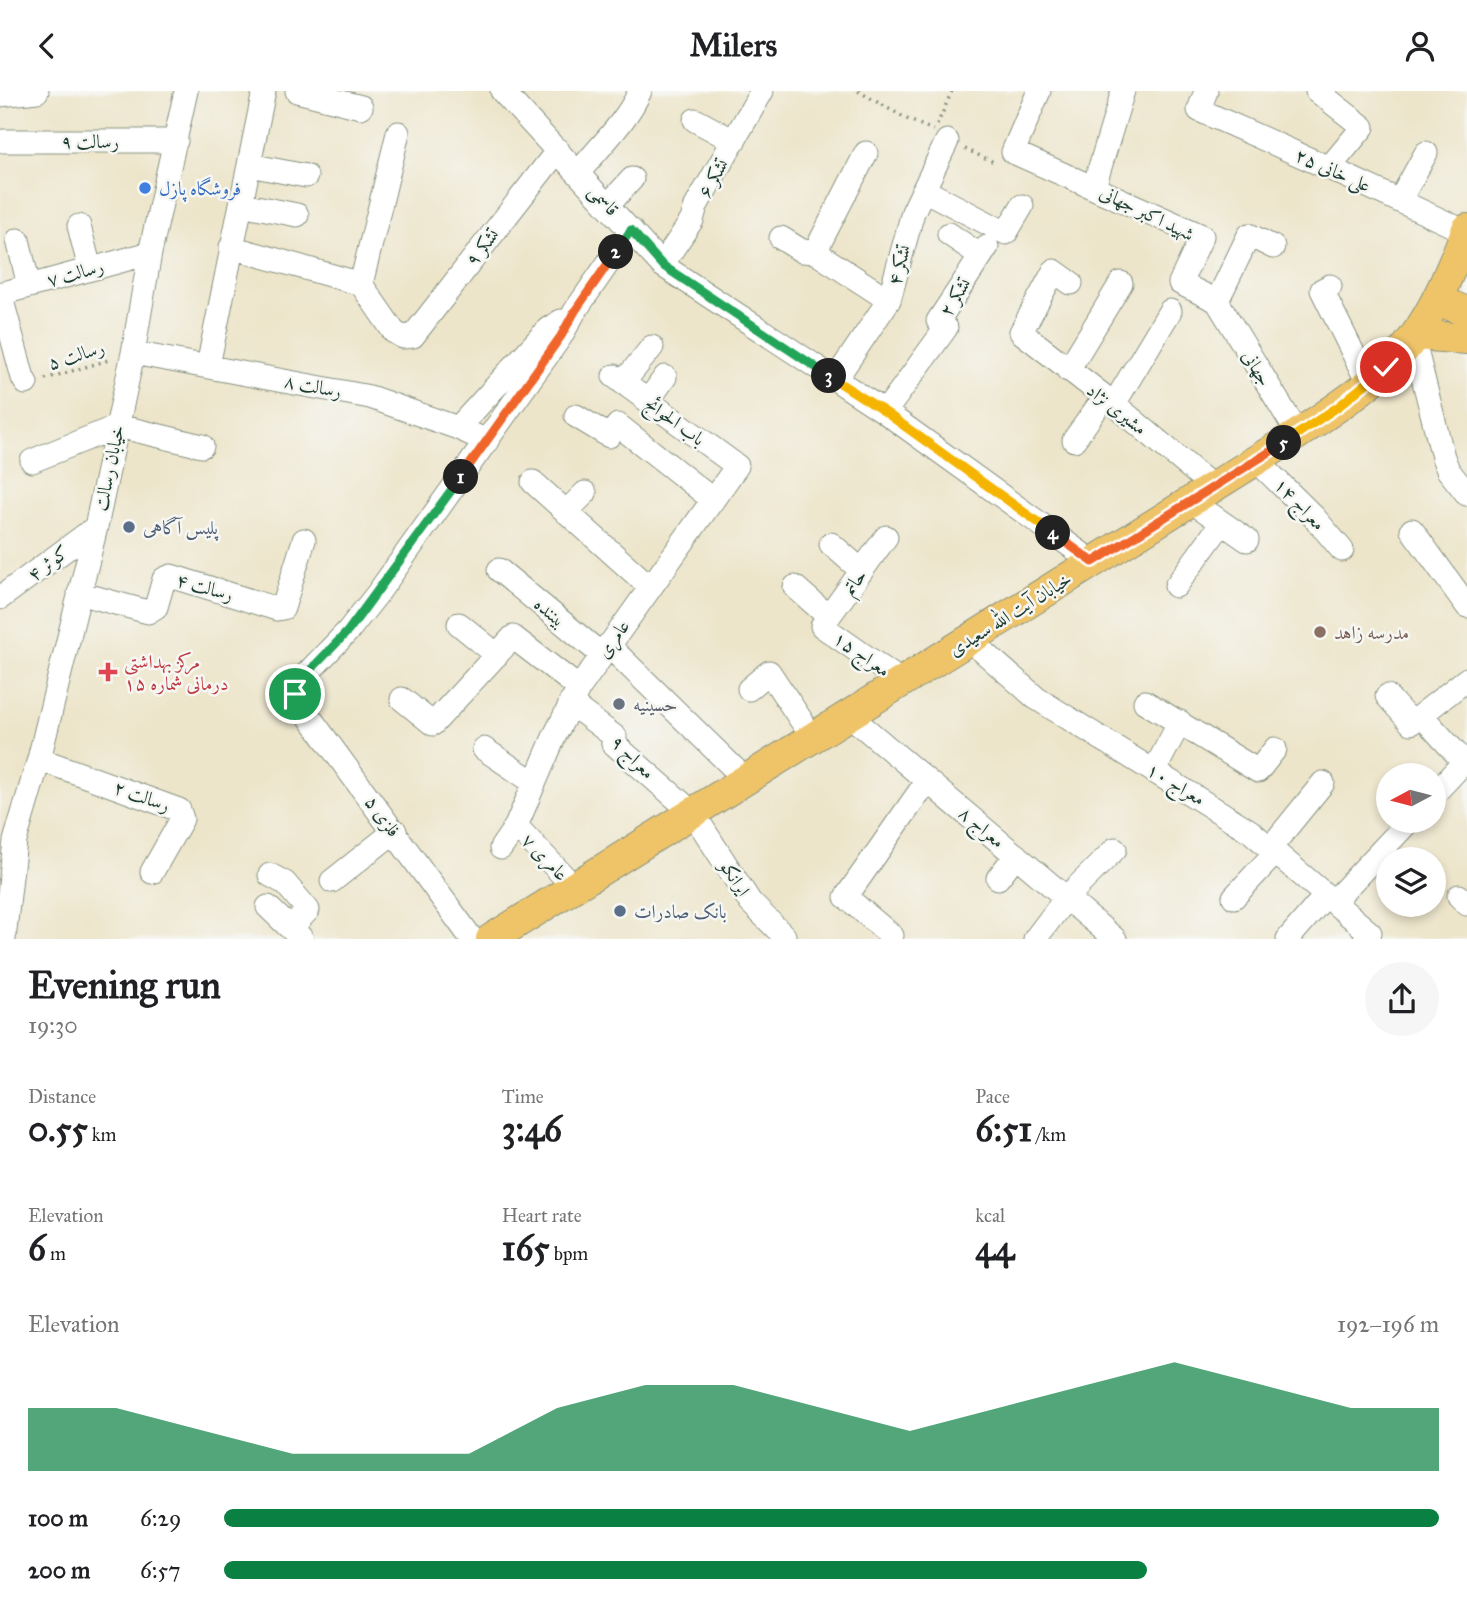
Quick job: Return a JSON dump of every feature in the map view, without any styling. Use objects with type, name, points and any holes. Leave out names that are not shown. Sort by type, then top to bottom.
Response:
[{"type":"main road","name":"خیابان آیت الله سعیدی","points":[[491,939],[1298,434],[1368,383],[1414,337],[1437,300],[1464,244]]},
{"type":"main road","points":[[1437,300],[1467,312]]},
{"type":"main road","points":[[1414,337],[1467,339]]},
{"type":"street","points":[[0,95],[37,91]]},
{"type":"street","name":"خیابان رسالت","points":[[4,939],[8,848],[39,758],[96,527],[133,353],[150,253],[186,91]]},
{"type":"street","points":[[208,366],[264,91]]},
{"type":"street","points":[[297,91],[361,107]]},
{"type":"street","name":"قاسمی","points":[[502,91],[662,265],[885,412],[1093,562]]},
{"type":"street","points":[[579,172],[623,119],[640,91]]},
{"type":"street","name":"تشکر ۶","points":[[662,265],[692,220],[696,207],[762,91]]},
{"type":"street","points":[[1013,152],[1039,91]]},
{"type":"street","points":[[1094,187],[1123,91]]},
{"type":"street","points":[[1317,91],[1363,127],[1329,168]]},
{"type":"street","name":"علی خانی ۲۵","points":[[1203,101],[1329,168],[1400,200],[1464,244]]},
{"type":"street","points":[[695,120],[734,141]]},
{"type":"street","points":[[231,247],[361,284],[398,133]]},
{"type":"street","name":"تشکر ۴","points":[[835,380],[889,300],[913,212],[924,190],[941,136]]},
{"type":"street","name":"رسالت ۹","points":[[4,141],[176,141]]},
{"type":"street","name":"تشکر ۹","points":[[361,284],[394,332],[402,337],[413,336],[558,150]]},
{"type":"street","name":"شهید اکبر جهانی","points":[[1013,152],[1202,236],[1180,283],[1217,301]]},
{"type":"street","points":[[815,252],[866,153]]},
{"type":"street","points":[[1400,200],[1426,153]]},
{"type":"street","points":[[249,165],[306,176]]},
{"type":"street","points":[[608,205],[632,179]]},
{"type":"street","points":[[924,190],[1006,233],[1022,206]]},
{"type":"street","points":[[241,204],[297,215]]},
{"type":"street","points":[[79,226],[89,269]]},
{"type":"street","points":[[487,441],[631,230]]},
{"type":"street","name":"تشکر ۲","points":[[885,412],[946,328],[938,321],[984,251],[949,235]]},
{"type":"street","points":[[1217,301],[1249,235],[1273,247]]},
{"type":"street","points":[[781,238],[802,251],[815,252],[889,300]]},
{"type":"street","points":[[18,240],[29,286]]},
{"type":"street","name":"رسالت ۷","points":[[0,293],[150,253]]},
{"type":"street","name":"مشیری نژاد","points":[[1071,283],[1055,271],[1021,332],[1109,401],[1202,494],[1221,524],[1247,540]]},
{"type":"street","points":[[1068,370],[1121,283]]},
{"type":"street","points":[[1330,286],[1322,290],[1368,383]]},
{"type":"street","points":[[0,293],[26,383]]},
{"type":"street","name":"جهانی","points":[[1217,301],[1298,434]]},
{"type":"street","points":[[1074,440],[1109,401],[1170,310]]},
{"type":"street","points":[[458,428],[548,329],[575,311]]},
{"type":"street","points":[[1414,337],[1443,457],[1448,470],[1467,494]]},
{"type":"street","name":"باب الحوائج","points":[[652,347],[619,379],[648,401],[746,462]]},
{"type":"street","name":"رسالت ۸","points":[[133,353],[370,397],[487,441]]},
{"type":"street","points":[[648,401],[665,377]]},
{"type":"street","points":[[576,416],[609,436],[618,425],[713,499]]},
{"type":"street","points":[[32,461],[118,426],[201,446]]},
{"type":"street","name":"فلزی ۵","points":[[472,939],[295,694],[296,685],[348,631],[378,593],[487,441]]},
{"type":"street","name":"معراج ۱۴","points":[[1256,460],[1314,517],[1342,550]]},
{"type":"street","name":"عامری","points":[[501,848],[516,827],[533,782],[575,696],[713,499],[746,462]]},
{"type":"street","points":[[533,482],[650,587]]},
{"type":"street","points":[[566,512],[584,493]]},
{"type":"street","points":[[1176,586],[1221,524]]},
{"type":"street","name":"کوثر ۴","points":[[0,599],[96,527]]},
{"type":"street","points":[[1412,530],[1465,598]]},
{"type":"street","name":"حاتم","points":[[826,621],[886,537]]},
{"type":"street","name":"رسالت ۴","points":[[79,593],[148,612],[156,607],[164,579],[171,576],[277,609],[283,608],[304,540]]},
{"type":"street","points":[[831,544],[862,571]]},
{"type":"street","name":"بیننده","points":[[499,570],[605,650],[746,780]]},
{"type":"street","name":"معراج ۱۵","points":[[795,587],[826,621],[902,682]]},
{"type":"street","points":[[402,699],[433,725],[497,655],[458,624]]},
{"type":"street","name":"معراج ۹","points":[[497,655],[513,637],[615,737],[613,743],[693,813]]},
{"type":"street","name":"معراج ۱۰","points":[[970,640],[1036,698],[1227,815],[1274,850],[1370,933],[1365,939]]},
{"type":"street","points":[[749,689],[769,671],[813,738]]},
{"type":"street","points":[[1387,696],[1411,723],[1467,679]]},
{"type":"street","points":[[1145,702],[1258,771],[1275,749]]},
{"type":"street","name":"معراج ۸","points":[[849,715],[1115,939]]},
{"type":"street","points":[[1422,716],[1465,760],[1446,781]]},
{"type":"street","points":[[1154,771],[1180,722]]},
{"type":"street","points":[[484,749],[533,782]]},
{"type":"street","name":"رسالت ۲","points":[[39,758],[179,810],[181,819],[152,871]]},
{"type":"street","points":[[892,936],[846,897],[927,781]]},
{"type":"street","points":[[1234,897],[1274,850],[1323,783]]},
{"type":"street","name":"ایرانکو","points":[[693,813],[750,902],[784,936]]},
{"type":"street","name":"عامری ۷","points":[[516,827],[574,887]]},
{"type":"street","points":[[331,881],[395,831]]},
{"type":"street","points":[[1288,939],[1397,833]]},
{"type":"street","points":[[1035,939],[1066,898],[1115,849]]},
{"type":"street","points":[[998,878],[1016,855]]},
{"type":"street","points":[[268,907],[297,933],[309,910],[285,883],[270,875]]},
{"type":"path","points":[[858,91],[907,119],[1006,167],[1013,152]]},
{"type":"path","points":[[941,136],[952,91]]},
{"type":"path","name":"رسالت ۵","points":[[26,383],[133,353]]},
{"type":"place","name":"فروشگاه پازل","points":[[145,188]]},
{"type":"place","name":"پلیس آگاهی","points":[[129,527]]},
{"type":"place","name":"مدرسه زاهد","points":[[1320,632]]},
{"type":"place","name":"مرکز بهداشتی درمانی شماره ۱۵","points":[[108,672]]},
{"type":"place","name":"حسینیه","points":[[619,704]]},
{"type":"place","name":"بانک صادرات","points":[[620,911]]},
{"type":"route","points":[[295,694],[296,685],[348,631],[378,593],[561,336],[631,230],[662,265],[885,412],[1093,562],[1298,434],[1339,406],[1386,367]]}]
